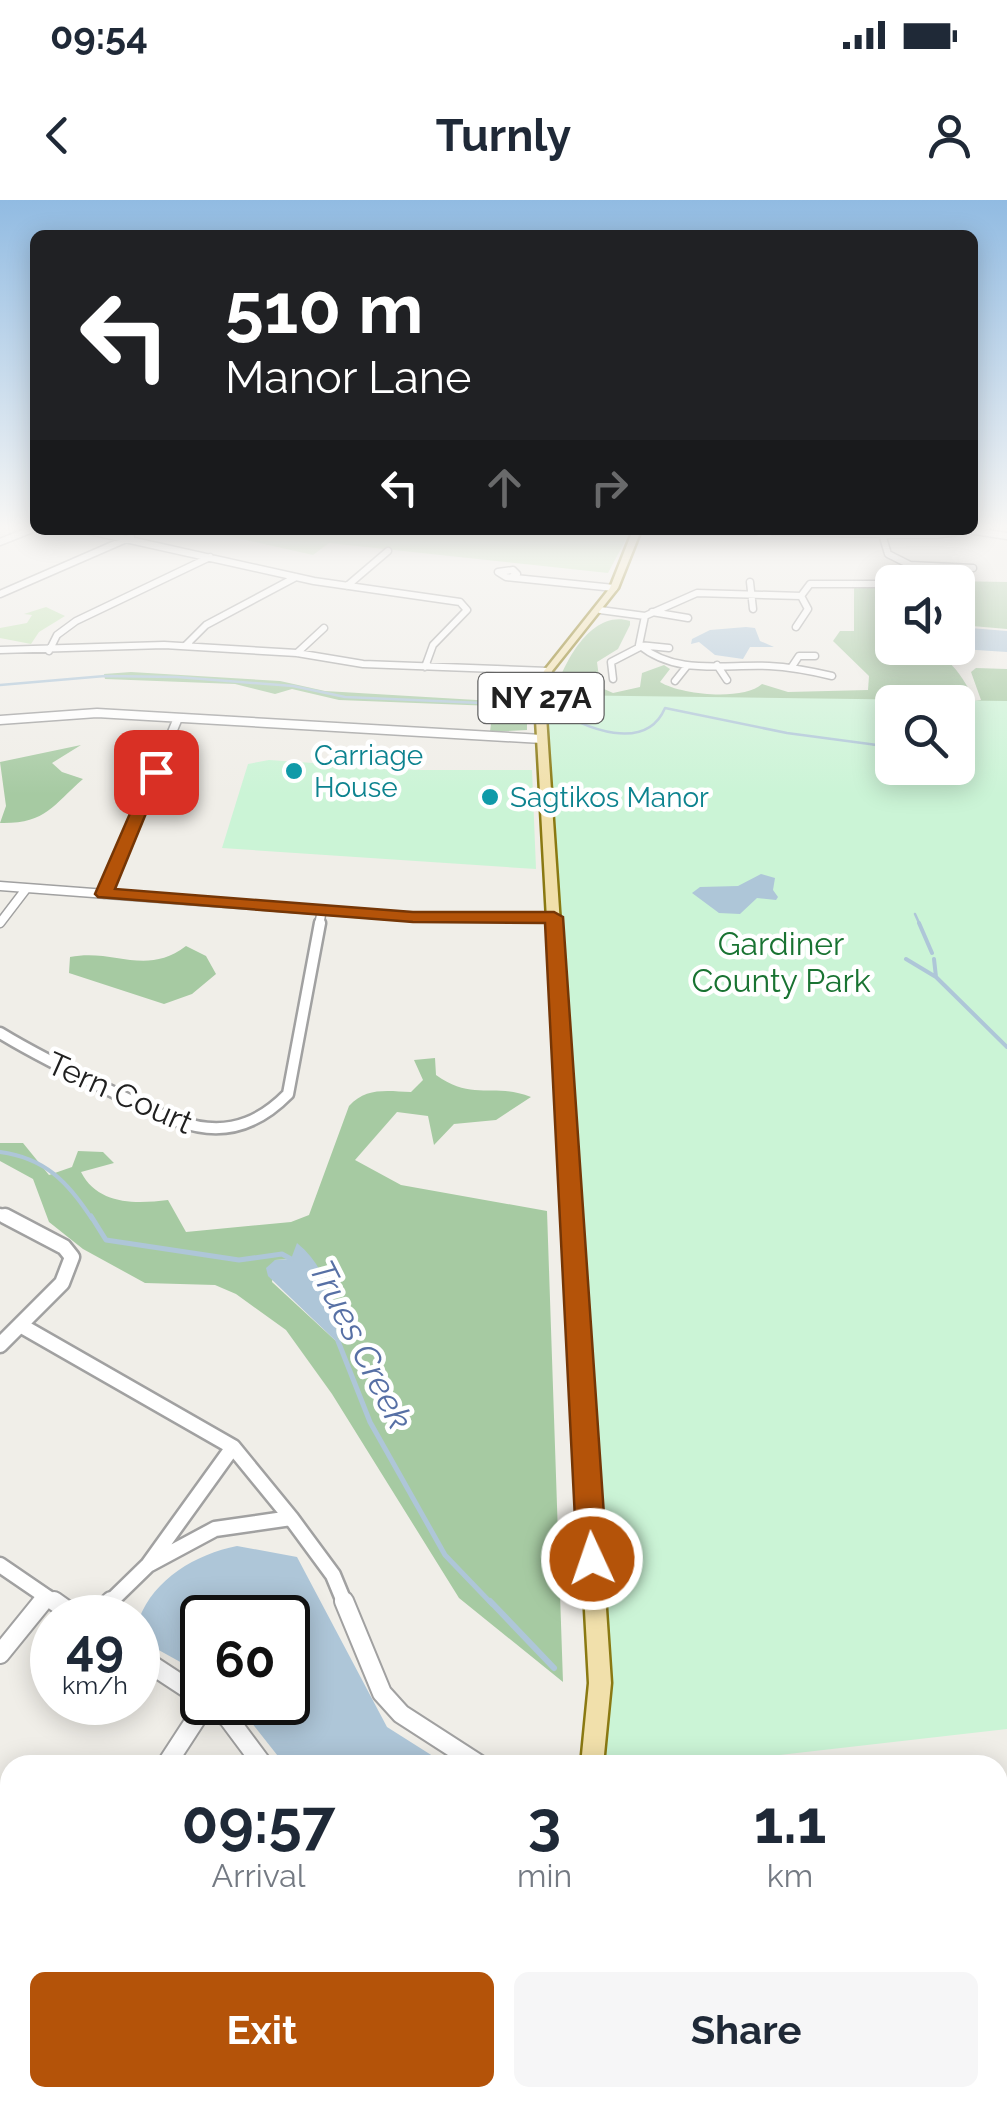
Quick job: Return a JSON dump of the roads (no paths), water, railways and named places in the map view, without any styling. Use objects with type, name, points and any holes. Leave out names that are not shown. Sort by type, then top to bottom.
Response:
[{"type":"main road","name":"NY 27A","points":[[593,1755],[600,1683],[540,702],[548,671],[594,617]]},
{"type":"street","points":[[49,651],[57,636],[84,617]]},
{"type":"street","points":[[185,646],[206,624],[219,617]]},
{"type":"street","points":[[425,666],[433,645],[461,617]]},
{"type":"street","points":[[646,617],[638,633],[640,646],[661,660],[687,666],[770,666],[832,676]]},
{"type":"street","points":[[678,617],[688,618]]},
{"type":"street","points":[[796,627],[803,617]]},
{"type":"street","points":[[297,653],[324,628]]},
{"type":"street","points":[[0,650],[185,646],[297,653],[343,663],[548,671]]},
{"type":"street","points":[[613,678],[611,662],[640,646],[668,648]]},
{"type":"street","points":[[791,668],[799,656],[815,656]]},
{"type":"street","points":[[675,681],[690,668],[687,666]]},
{"type":"street","points":[[718,666],[727,680]]},
{"type":"street","points":[[770,666],[782,677]]},
{"type":"street","points":[[0,720],[97,713],[542,740]]},
{"type":"street","points":[[104,894],[178,718]]},
{"type":"street","points":[[0,886],[413,917],[554,917]]},
{"type":"street","points":[[0,924],[26,889]]},
{"type":"street","name":"Tern Court","points":[[0,1033],[41,1058],[180,1124],[205,1131],[248,1124],[277,1107],[288,1094],[322,910]]},
{"type":"street","points":[[0,1214],[64,1247],[72,1257],[71,1268],[62,1283],[0,1346]]},
{"type":"street","points":[[20,1324],[234,1447],[334,1575],[382,1693],[401,1714],[465,1755]]},
{"type":"street","points":[[117,1595],[148,1565],[234,1447]]},
{"type":"street","points":[[148,1565],[194,1534],[238,1521],[291,1518]]},
{"type":"street","points":[[0,1565],[44,1595]]},
{"type":"street","points":[[0,1654],[30,1618]]},
{"type":"street","points":[[172,1755],[191,1725]]},
{"type":"street","points":[[233,1725],[256,1755]]},
{"type":"water","points":[[755,628],[760,641],[774,647],[750,647],[743,659],[715,655],[699,642],[691,644],[692,639],[710,630]]},
{"type":"water","points":[[975,628],[1007,631],[1007,652],[975,650]]},
{"type":"water","points":[[761,874],[775,878],[773,890],[778,897],[757,898],[740,914],[719,913],[692,893],[700,887],[738,886]]},
{"type":"water","points":[[297,1243],[323,1276],[339,1344],[268,1276],[266,1268],[275,1260],[291,1259]]},
{"type":"water","points":[[237,1546],[297,1557],[387,1727],[431,1755],[277,1755],[253,1725],[310,1725],[310,1595],[180,1595],[180,1662],[160,1651],[160,1595],[153,1595],[178,1570],[206,1555]]},
{"type":"waterway","points":[[0,685],[105,676],[177,677],[293,686],[345,697],[528,705]]},
{"type":"waterway","points":[[554,708],[581,723],[614,733],[644,730],[656,722],[665,708],[787,733],[875,745]]},
{"type":"waterway","points":[[915,914],[920,925]]},
{"type":"waterway","points":[[919,923],[932,953]]},
{"type":"waterway","points":[[906,959],[936,977]]},
{"type":"waterway","points":[[934,959],[936,977]]},
{"type":"waterway","points":[[936,977],[1007,1047]]},
{"type":"waterway","name":"Trues Creek","points":[[0,1152],[30,1160],[54,1174],[92,1219]]},
{"type":"waterway","name":"Trues Creek","points":[[91,1216],[106,1240],[239,1260],[282,1254],[291,1259]]},
{"type":"waterway","name":"Trues Creek","points":[[338,1341],[370,1422],[445,1555],[492,1604]]},
{"type":"waterway","name":"Trues Creek","points":[[490,1601],[554,1668]]},
{"type":"place","name":"Carriage House","points":[[294,771]]},
{"type":"place","name":"Sagtikos Manor","points":[[490,797]]},
{"type":"park label","name":"Gardiner County Park","points":[[781,962]]}]
